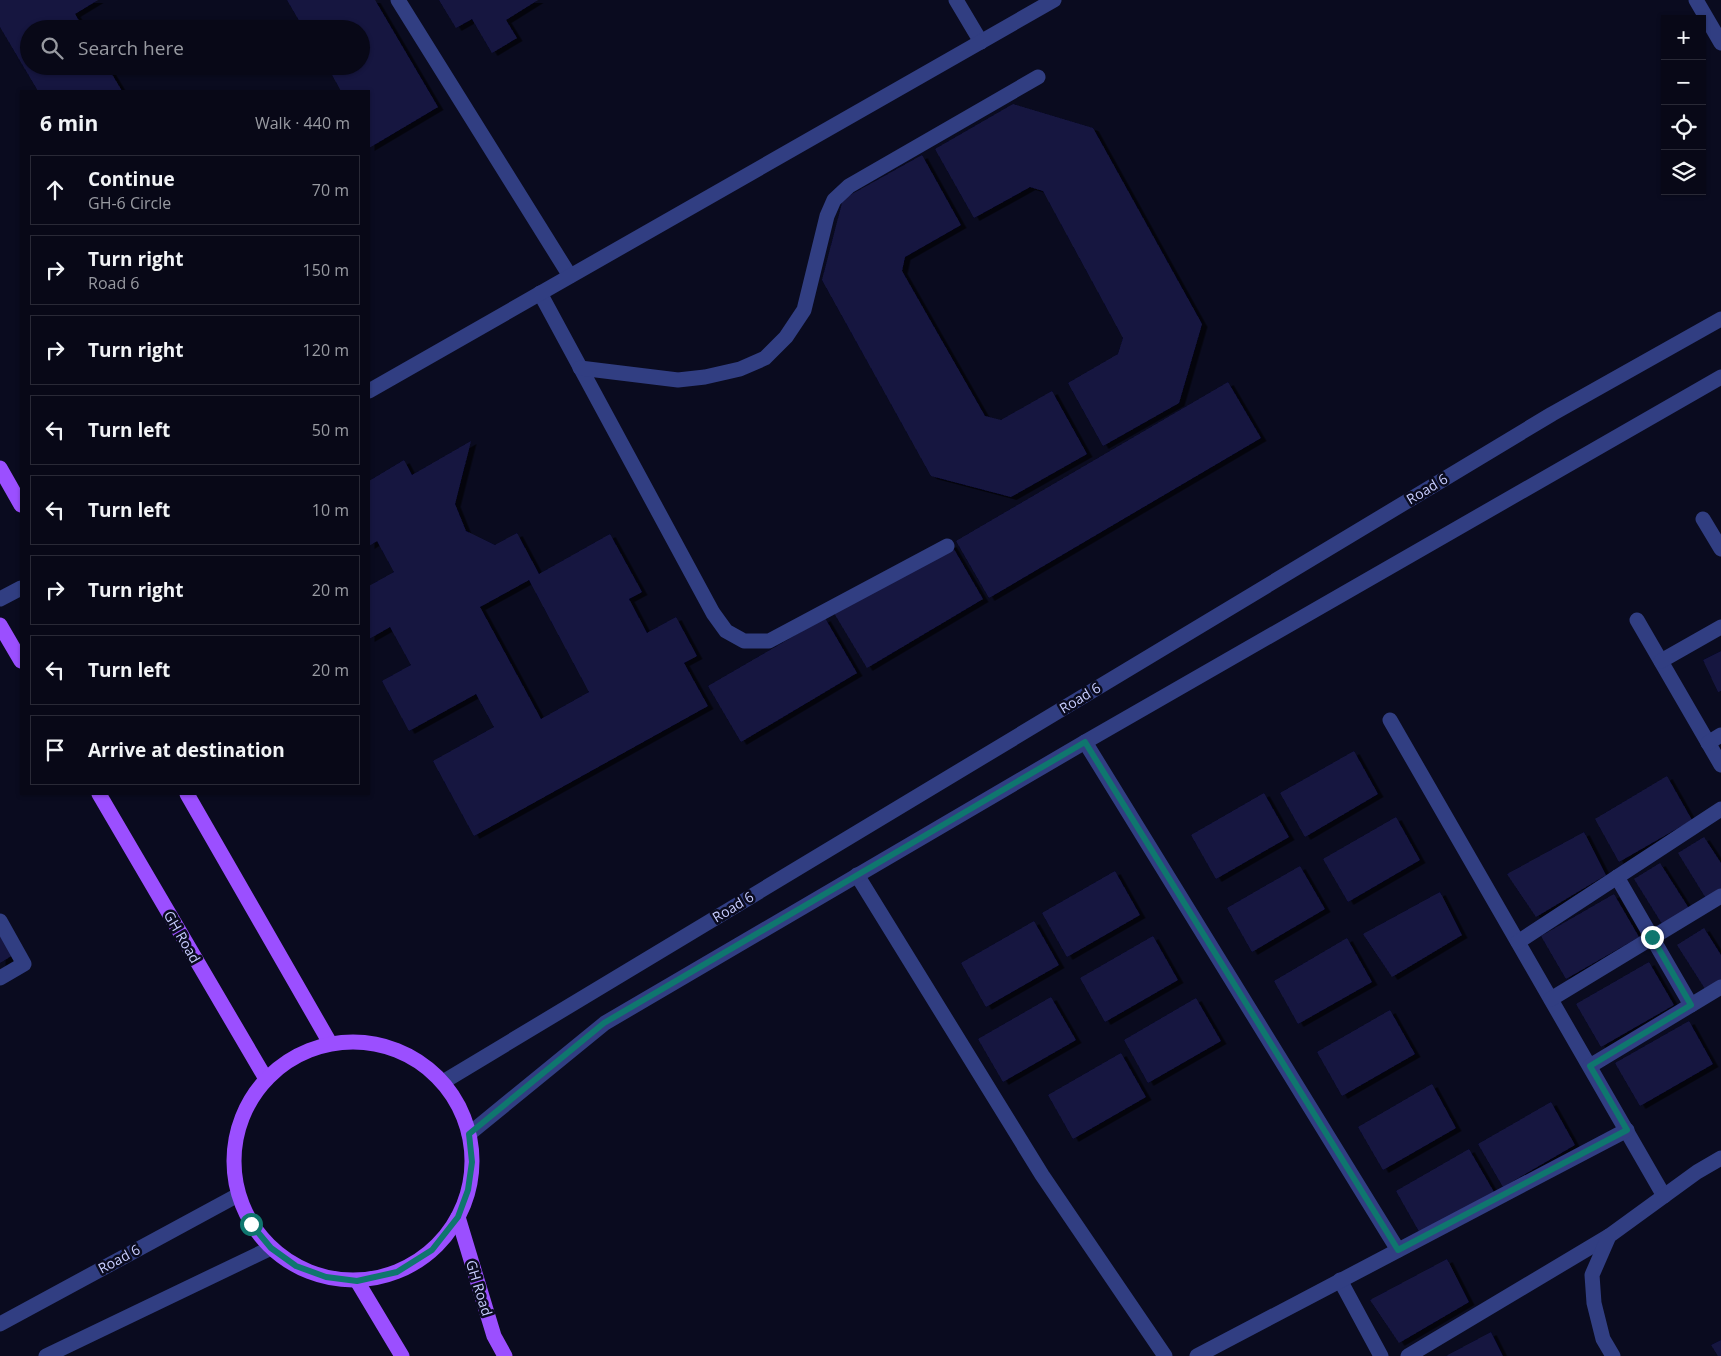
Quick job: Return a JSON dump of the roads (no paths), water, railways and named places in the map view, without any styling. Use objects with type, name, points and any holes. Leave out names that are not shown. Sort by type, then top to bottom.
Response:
[{"type":"main road","points":[[0,468],[20,503]]},
{"type":"main road","points":[[0,625],[20,659]]},
{"type":"main road","name":"GH Road","points":[[100,795],[266,1079]]},
{"type":"main road","points":[[188,795],[330,1043]]},
{"type":"main road","points":[[361,1041],[392,1048],[420,1061],[443,1082],[459,1106],[469,1134],[472,1162],[471,1172],[468,1190],[458,1217],[432,1250],[397,1272],[357,1281],[326,1277],[296,1266],[271,1248],[251,1224],[238,1195],[234,1154],[244,1114],[266,1079],[285,1063],[306,1051],[330,1043],[361,1041]]},
{"type":"main road","name":"GH Road","points":[[458,1217],[494,1336],[505,1356]]},
{"type":"main road","points":[[357,1281],[402,1356]]},
{"type":"street","points":[[398,0],[570,276]]},
{"type":"street","points":[[956,0],[981,42]]},
{"type":"street","points":[[370,389],[1054,0]]},
{"type":"street","points":[[1696,0],[1721,44]]},
{"type":"street","points":[[580,368],[678,380],[706,377],[731,371],[765,358],[786,337],[804,310],[827,216],[834,200],[849,186],[1038,77]]},
{"type":"street","points":[[540,293],[713,613],[726,631],[744,640],[769,641],[947,546]]},
{"type":"street","name":"Road 6","points":[[443,1082],[1544,419],[1721,319]]},
{"type":"street","points":[[469,1134],[604,1023],[1085,742],[1721,377]]},
{"type":"street","points":[[1703,519],[1721,549]]},
{"type":"street","points":[[0,599],[20,589]]},
{"type":"street","points":[[1637,620],[1661,661],[1715,739],[1721,765]]},
{"type":"street","points":[[1661,661],[1721,627]]},
{"type":"street","points":[[1390,720],[1664,1196]]},
{"type":"street","points":[[1085,742],[1398,1250]]},
{"type":"street","points":[[1518,942],[1721,809]]},
{"type":"street","points":[[857,875],[1042,1174],[1165,1356]]},
{"type":"street","points":[[1617,877],[1691,1005]]},
{"type":"street","points":[[1551,999],[1721,896]]},
{"type":"street","points":[[0,921],[24,964],[0,978]]},
{"type":"street","points":[[1590,1066],[1721,987]]},
{"type":"street","points":[[1196,1356],[1627,1130]]},
{"type":"street","points":[[1408,1356],[1609,1236],[1696,1172],[1721,1158]]},
{"type":"street","name":"Road 6","points":[[0,1324],[238,1195]]},
{"type":"street","points":[[1609,1236],[1592,1275],[1594,1304],[1603,1339],[1613,1356]]},
{"type":"street","points":[[46,1356],[271,1248]]},
{"type":"street","points":[[1340,1280],[1382,1356]]}]
